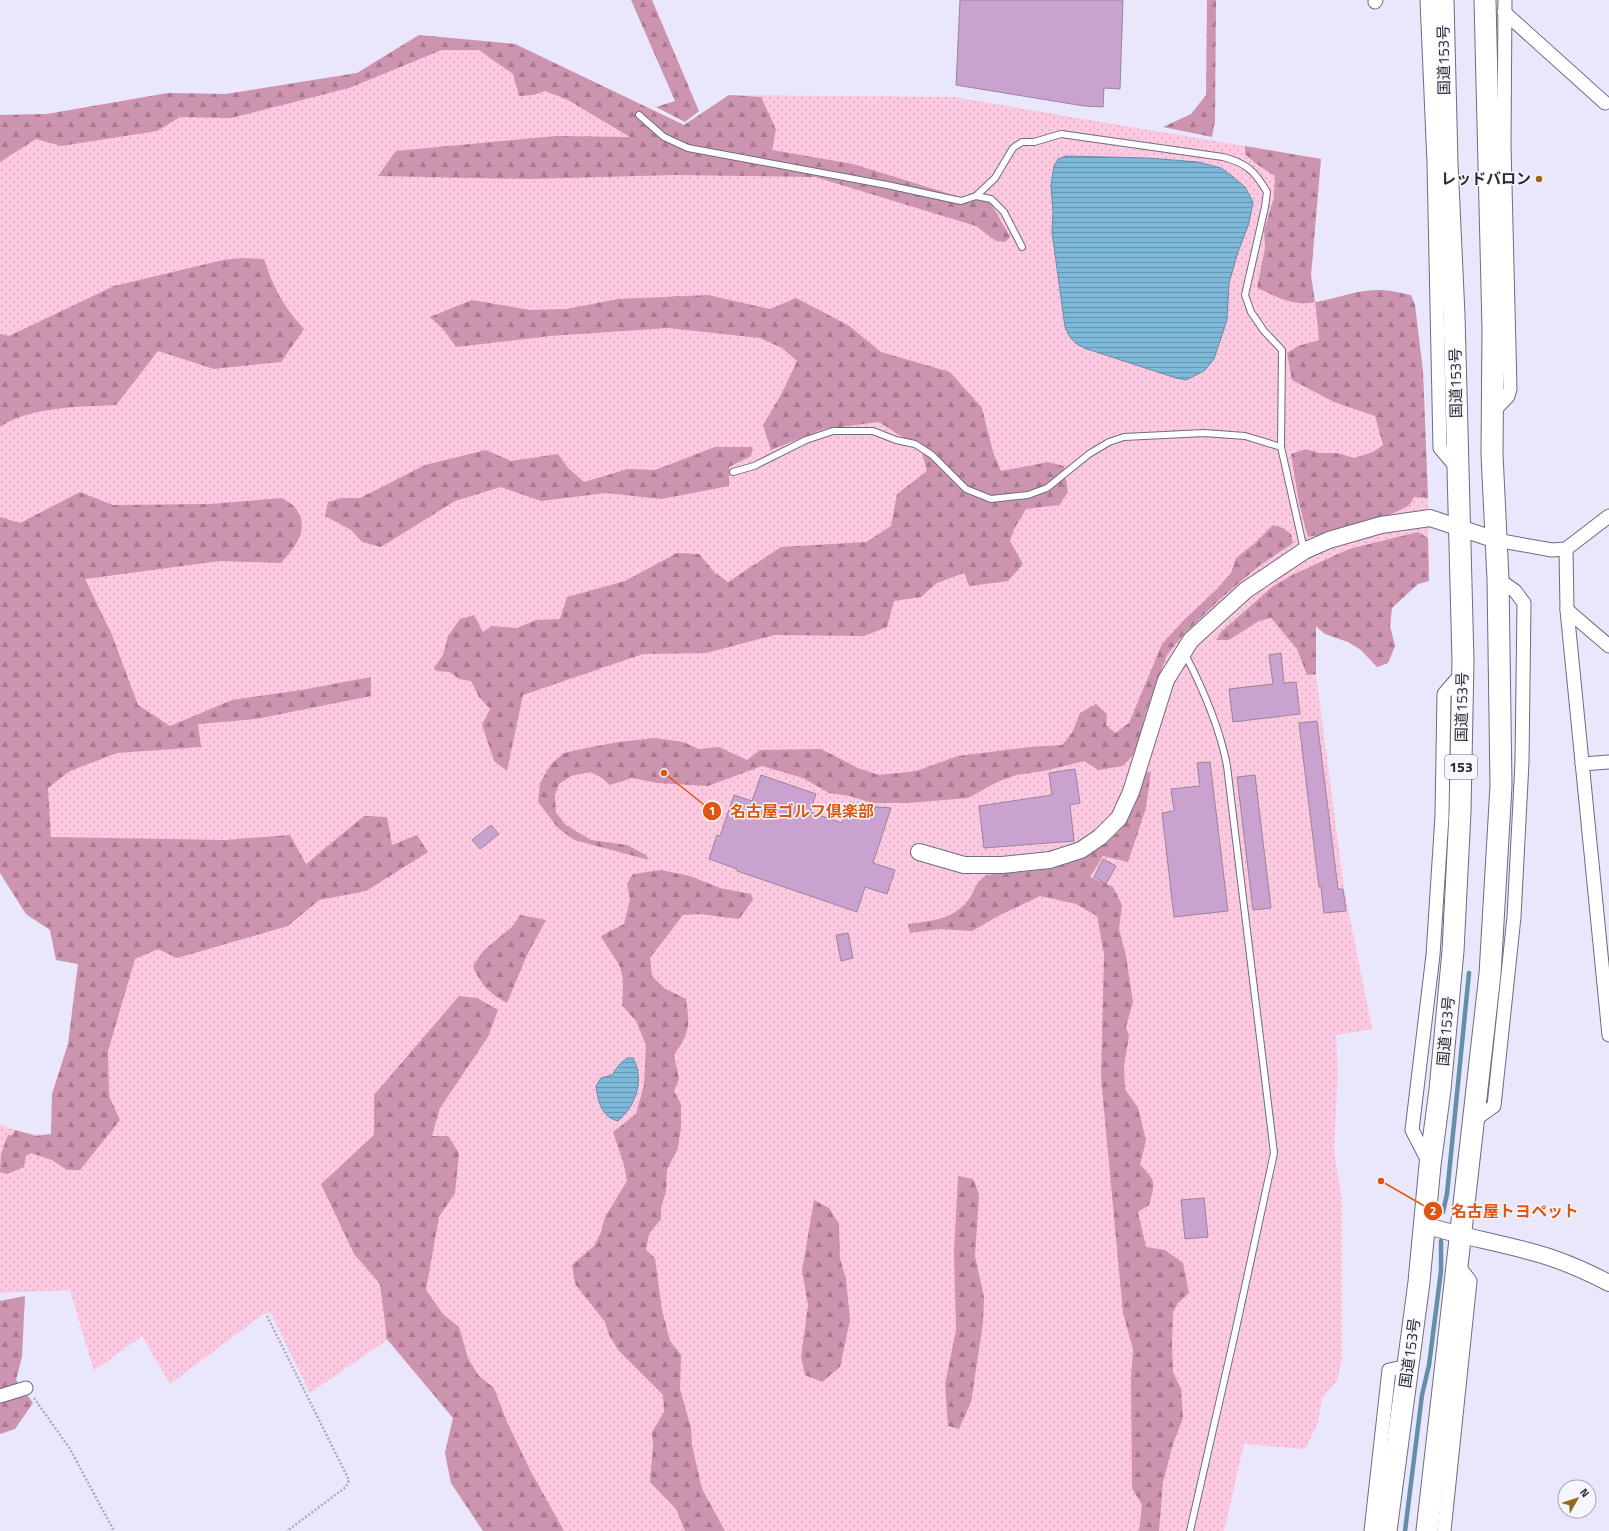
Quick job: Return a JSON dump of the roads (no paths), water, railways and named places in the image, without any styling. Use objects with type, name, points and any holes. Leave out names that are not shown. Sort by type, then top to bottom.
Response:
[{"type":"highway","name":"国道153号","points":[[1386,1531],[1419,1282],[1430,1165],[1440,1090],[1445,917],[1460,812],[1463,672],[1454,315],[1440,163],[1435,39],[1443,0]]},
{"type":"highway","points":[[1427,1531],[1490,974],[1501,786],[1498,579],[1492,412],[1493,329],[1485,0]]},
{"type":"street","points":[[1427,0],[1435,39]]},
{"type":"street","points":[[1505,6],[1608,103]]},
{"type":"street","points":[[1492,412],[1508,396],[1510,390],[1504,145],[1505,6]]},
{"type":"street","points":[[1488,115],[1504,145]]},
{"type":"street","points":[[919,852],[964,865],[1002,865],[1050,860],[1081,850],[1100,836],[1119,818],[1131,792],[1166,680],[1183,651],[1191,640],[1246,590],[1304,551],[1328,540],[1381,525],[1430,518],[1496,540],[1552,550],[1566,549],[1608,517]]},
{"type":"street","points":[[1566,549],[1567,610],[1582,764],[1606,973],[1609,1035]]},
{"type":"street","points":[[1567,610],[1609,646]]},
{"type":"street","points":[[1582,764],[1609,762]]},
{"type":"street","points":[[1424,1225],[1460,1236],[1551,1258],[1571,1265],[1609,1283]]},
{"type":"street","points":[[1444,1531],[1470,1281],[1457,1264]]},
{"type":"street","points":[[1370,1531],[1389,1370],[1408,1366]]},
{"type":"street","points":[[0,1396],[26,1388]]},
{"type":"lane","points":[[639,115],[664,137],[688,148],[887,185],[961,201],[976,196],[994,178],[1013,148],[1022,142],[1034,142],[1061,134],[1223,157],[1239,161],[1252,171],[1267,192],[1245,296],[1251,312],[1264,331],[1282,350],[1281,447],[1304,551]]},
{"type":"lane","points":[[976,196],[991,199],[1004,212],[1022,247]]},
{"type":"lane","points":[[733,472],[761,463],[806,440],[833,431],[873,431],[896,440],[915,444],[932,455],[966,489],[991,499],[1022,496],[1047,488],[1090,454],[1109,442],[1124,436],[1204,433],[1245,436],[1281,447]]},
{"type":"lane","points":[[1183,651],[1199,682],[1222,740],[1227,766],[1274,1153],[1190,1531]]},
{"type":"water","points":[[1066,156],[1147,158],[1198,162],[1221,168],[1245,187],[1253,202],[1249,223],[1238,252],[1229,283],[1227,320],[1214,359],[1204,371],[1186,380],[1176,378],[1087,349],[1073,341],[1069,335],[1065,327],[1052,232],[1053,213],[1051,185],[1054,166],[1058,159]]},
{"type":"water","points":[[627,1058],[633,1058],[637,1066],[637,1092],[630,1108],[618,1121],[608,1116],[601,1108],[596,1086],[601,1078],[612,1075],[619,1065]]},
{"type":"waterway","points":[[1443,1212],[1447,1194],[1469,973]]},
{"type":"waterway","points":[[1405,1531],[1422,1395],[1429,1365],[1441,1271],[1441,1241]]},
{"type":"place","name":"レッドバロン","points":[[1539,179]]},
{"type":"place","name":"名古屋ゴルフ倶楽部","points":[[664,773]]},
{"type":"place","name":"名古屋トヨペット","points":[[1381,1181]]}]
